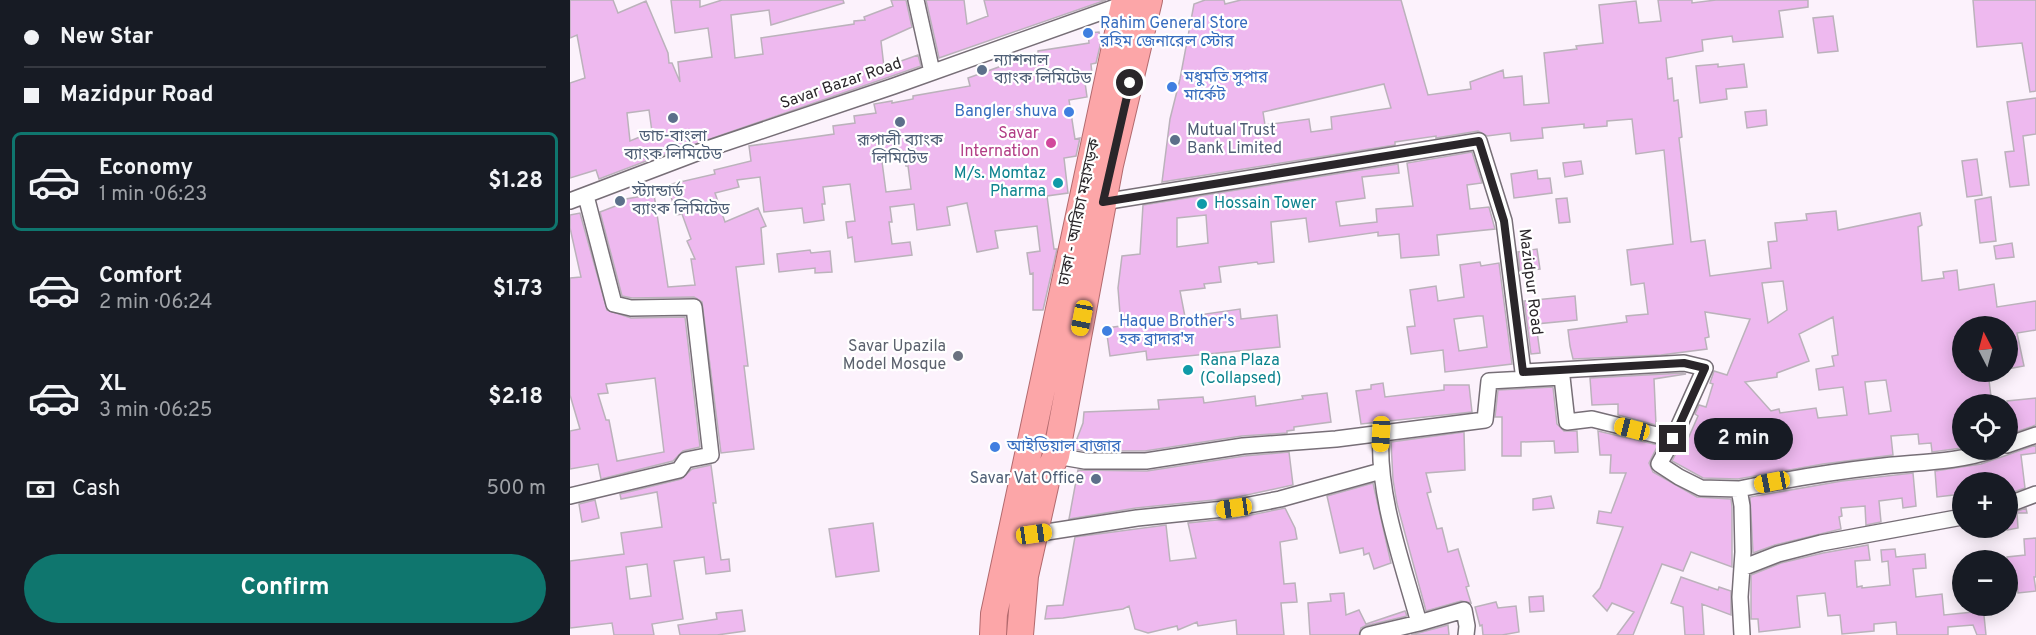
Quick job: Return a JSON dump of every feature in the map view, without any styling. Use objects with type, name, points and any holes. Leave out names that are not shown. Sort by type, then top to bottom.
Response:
[{"type":"highway","name":"ঢাকা - আরিচা মহাসড়ক","points":[[1020,635],[1025,576],[1048,473],[1056,456],[1103,202],[1149,0]]},
{"type":"highway","name":"ঢাকা - আরিচা মহাসড়ক","points":[[993,635],[994,614],[1124,2]]},
{"type":"street","points":[[916,0],[932,72]]},
{"type":"street","name":"Savar Bazar Road","points":[[570,201],[707,149],[932,72],[1124,2]]},
{"type":"street","name":"Mazidpur Road","points":[[1103,202],[1479,141],[1504,221],[1523,372],[1684,363],[1705,368],[1673,439]]},
{"type":"street","points":[[570,496],[679,470],[686,460],[711,455],[694,307],[631,308],[614,304],[586,196]]},
{"type":"street","points":[[1056,456],[1085,461],[1146,461],[1243,446],[1381,434],[1485,420],[1489,381],[1562,377],[1567,422],[1592,419],[1673,439],[1659,464],[1701,488],[1739,489],[1788,479],[1952,459]]},
{"type":"street","points":[[1381,434],[1381,471],[1392,525],[1419,623]]},
{"type":"street","points":[[2018,441],[2036,435]]},
{"type":"street","points":[[1034,534],[1137,518],[1234,508],[1280,499],[1381,471]]},
{"type":"street","points":[[1739,489],[1742,506],[1740,597],[1742,635]]},
{"type":"street","points":[[2018,501],[2036,494]]},
{"type":"street","points":[[1742,568],[1778,554],[1821,543],[1952,520]]},
{"type":"street","points":[[1368,635],[1464,610],[1466,635]]},
{"type":"building","points":[[570,0],[613,0],[618,13],[646,1],[668,53],[669,63],[672,63],[680,82],[678,62],[712,57],[708,28],[675,33],[671,0],[700,0],[700,7],[722,0],[843,0],[844,3],[771,25],[769,10],[731,15],[735,58],[763,54],[761,38],[854,24],[854,21],[865,20],[864,17],[893,6],[891,0],[906,0],[912,27],[881,41],[884,67],[918,55],[921,66],[658,157],[656,150],[648,152],[649,160],[599,179],[596,170],[570,178],[570,83],[585,78],[577,35],[570,38]],"holes":[[[649,110],[652,132],[630,141],[627,113]]]},
{"type":"building","points":[[926,0],[964,0],[967,24],[988,16],[984,0],[1106,0],[939,58]]},
{"type":"building","points":[[1205,0],[1224,0],[1225,4],[1241,0],[1401,0],[1428,95],[1471,89],[1470,82],[1503,70],[1504,78],[1522,76],[1524,105],[1549,103],[1544,53],[1603,43],[1599,5],[1636,1],[1639,23],[1661,21],[1658,0],[1692,0],[1692,3],[1716,0],[1808,0],[1808,7],[1779,11],[1783,37],[1733,42],[1732,36],[1702,40],[1703,51],[1666,58],[1668,79],[1672,78],[1674,101],[1678,100],[1682,137],[1679,138],[1691,242],[1705,240],[1710,276],[1771,268],[1768,242],[1777,241],[1775,223],[1807,220],[1806,214],[1836,211],[1838,230],[1920,213],[1922,225],[1918,227],[1922,281],[1944,278],[1943,272],[1957,270],[1959,290],[1994,284],[1997,307],[2036,301],[2036,330],[2018,333],[2018,316],[1952,316],[1952,382],[1989,382],[1991,394],[1952,394],[1952,449],[1932,452],[1931,443],[1919,444],[1918,434],[1891,436],[1893,455],[1823,464],[1738,479],[1703,478],[1672,461],[1680,446],[1684,448],[1698,416],[1695,414],[1699,405],[1706,407],[1713,384],[1710,383],[1714,371],[1727,375],[1750,319],[1705,312],[1709,337],[1705,338],[1707,349],[1661,355],[1573,359],[1570,346],[1568,330],[1627,322],[1626,316],[1648,314],[1644,283],[1631,285],[1627,250],[1673,244],[1664,150],[1636,154],[1632,119],[1607,121],[1607,126],[1584,128],[1584,124],[1542,128],[1543,138],[1511,141],[1510,133],[1487,136],[1478,131],[1436,138],[1436,136],[1395,142],[1395,145],[1162,182],[1170,119],[1194,4]],"holes":[[[1384,84],[1391,108],[1331,117],[1332,129],[1311,132],[1309,119],[1265,125],[1263,112]],[[1783,281],[1787,310],[1768,323],[1762,283]],[[1833,317],[1838,355],[1832,356],[1834,366],[1816,369],[1819,390],[1843,387],[1847,415],[1818,418],[1816,408],[1780,413],[1779,409],[1771,411],[1745,382],[1777,377],[1777,373],[1809,361],[1799,334]],[[1886,380],[1891,411],[1869,414],[1865,382]]]},
{"type":"building","points":[[1973,0],[2036,0],[2036,91],[2030,92],[2022,43],[1977,47]]},
{"type":"building","points":[[1833,16],[1838,51],[1818,53],[1813,18]]},
{"type":"building","points":[[1099,32],[1101,42],[1096,63],[1091,64],[1092,74],[1084,75],[1087,97],[1069,100],[1075,139],[1080,138],[1076,156],[1064,158],[1068,193],[1047,196],[1054,249],[1057,249],[1043,310],[1033,310],[1033,273],[1030,274],[1027,253],[1040,251],[1037,226],[995,231],[998,248],[977,252],[967,203],[947,207],[950,225],[917,230],[914,204],[890,207],[892,222],[889,222],[892,244],[910,242],[912,255],[855,262],[852,237],[848,238],[846,222],[855,221],[850,184],[823,187],[824,220],[804,223],[802,208],[764,212],[760,177],[737,180],[739,187],[715,193],[725,222],[758,208],[766,226],[761,228],[764,264],[736,267],[748,366],[744,366],[754,449],[721,453],[702,302],[694,297],[632,298],[622,296],[600,212],[626,202],[626,199],[654,194],[668,287],[695,285],[691,259],[695,259],[687,241],[691,239],[682,214],[677,215],[667,185],[715,174],[714,170],[751,161],[749,146],[834,134],[833,126],[855,123],[854,116],[876,113],[874,104],[892,101],[892,103],[913,99],[913,96],[970,86],[968,78],[1038,53],[1038,51],[1089,43],[1088,33]],"holes":[[[903,151],[906,166],[908,166],[911,189],[886,192],[881,154]]]},
{"type":"building","points":[[1718,64],[1718,67],[1744,64],[1747,87],[1726,89],[1727,99],[1700,103],[1696,66]]},
{"type":"building","points":[[2036,98],[2036,134],[2023,136],[2029,185],[2010,187],[2005,152],[2014,151],[2007,102]]},
{"type":"building","points":[[1766,110],[1767,125],[1747,128],[1745,112]]},
{"type":"building","points":[[1472,152],[1482,183],[1467,185],[1470,209],[1489,207],[1495,229],[1437,235],[1439,255],[1401,258],[1399,234],[1378,236],[1378,232],[1309,242],[1306,218],[1271,222],[1274,262],[1219,267],[1221,282],[1204,284],[1205,288],[1180,291],[1185,317],[1240,309],[1241,319],[1277,315],[1280,347],[1147,360],[1146,351],[1110,356],[1106,328],[1121,326],[1118,288],[1122,256],[1140,254],[1143,205],[1398,164],[1399,173],[1362,177],[1365,198],[1336,202],[1340,226],[1377,222],[1376,209],[1413,206],[1407,163]],"holes":[[[1206,215],[1208,243],[1177,247],[1177,218]]]},
{"type":"building","points":[[1977,159],[1982,195],[1967,197],[1962,161]]},
{"type":"building","points":[[1581,161],[1583,174],[1565,177],[1563,163]]},
{"type":"building","points":[[1537,170],[1538,179],[1550,178],[1552,193],[1514,198],[1511,174]]},
{"type":"building","points":[[1991,197],[1996,241],[1980,243],[1975,200]]},
{"type":"building","points":[[1567,198],[1570,222],[1559,223],[1556,199]]},
{"type":"building","points":[[580,213],[607,310],[631,318],[685,317],[700,447],[683,451],[673,461],[601,479],[598,464],[570,469],[570,431],[580,429],[570,395],[570,278],[581,277],[570,228],[570,215]],"holes":[[[655,378],[664,452],[617,461],[609,420],[606,420],[598,394],[608,393],[606,384]]]},
{"type":"building","points":[[2012,243],[2014,257],[1996,259],[1994,246]]},
{"type":"building","points":[[1537,249],[1540,269],[1520,271],[1518,252]]},
{"type":"building","points":[[810,250],[811,253],[830,251],[832,272],[815,273],[815,268],[779,272],[777,254]]},
{"type":"building","points":[[1480,262],[1481,266],[1499,263],[1512,364],[1445,372],[1443,350],[1411,354],[1407,327],[1415,326],[1410,290],[1436,286],[1438,301],[1464,297],[1460,265]],"holes":[[[1483,316],[1487,347],[1459,351],[1454,319]]]},
{"type":"building","points":[[1575,296],[1577,320],[1536,324],[1540,353],[1531,354],[1524,301]]},
{"type":"building","points":[[2018,338],[2024,366],[2018,367]]},
{"type":"building","points":[[1686,374],[1654,379],[1656,425],[1618,415],[1618,404],[1592,405],[1590,378]]},
{"type":"building","points":[[1383,383],[1385,397],[1444,390],[1444,385],[1469,385],[1472,412],[1361,424],[1356,391],[1371,389],[1371,385]]},
{"type":"building","points":[[1553,387],[1557,424],[1564,431],[1577,431],[1578,452],[1555,453],[1554,441],[1521,442],[1521,456],[1502,456],[1502,417],[1495,417],[1498,390]]},
{"type":"building","points":[[1327,393],[1331,422],[1294,427],[1294,430],[1287,431],[1287,433],[1242,436],[1145,451],[1073,449],[1083,423],[1084,412],[1159,409],[1158,400],[1203,397],[1204,403],[1255,396],[1256,406]]},
{"type":"building","points":[[2036,398],[2036,425],[2018,431],[2018,400]]},
{"type":"building","points":[[1598,431],[1658,445],[1649,463],[1653,472],[1697,497],[1731,499],[1732,567],[1691,552],[1683,571],[1662,564],[1633,635],[1617,635],[1634,612],[1612,603],[1607,611],[1593,596],[1600,588],[1623,527],[1597,523],[1599,511],[1611,513],[1626,473],[1610,473],[1611,455],[1600,455]]},
{"type":"building","points":[[1464,432],[1465,470],[1426,473],[1431,492],[1427,493],[1437,529],[1442,528],[1448,552],[1458,549],[1469,586],[1466,587],[1471,603],[1461,601],[1426,611],[1397,504],[1391,442]]},
{"type":"building","points":[[2036,445],[2036,453],[2021,455],[2025,488],[2018,490],[2018,472],[1952,472],[1952,495],[1937,497],[1935,471],[1993,460],[2018,460],[2018,451]]},
{"type":"building","points":[[1289,452],[1293,485],[1233,498],[1136,508],[1069,519],[1078,470],[1147,471],[1244,456]]},
{"type":"building","points":[[711,465],[716,503],[713,503],[721,560],[729,559],[730,571],[706,574],[704,557],[674,561],[683,619],[652,624],[654,635],[614,635],[612,623],[570,628],[570,561],[624,554],[621,533],[662,527],[657,492],[621,499],[620,494],[681,479],[692,469]],"holes":[[[647,564],[651,596],[630,599],[626,567]]]},
{"type":"building","points":[[1913,473],[1916,506],[1903,508],[1902,498],[1879,501],[1881,522],[1866,525],[1865,506],[1841,508],[1842,516],[1839,517],[1841,529],[1775,545],[1753,553],[1750,497],[1842,481]]},
{"type":"building","points":[[1373,483],[1391,563],[1374,569],[1369,553],[1364,555],[1363,548],[1340,553],[1327,496]]},
{"type":"building","points":[[1551,496],[1554,508],[1533,510],[1533,499]]},
{"type":"building","points":[[595,500],[599,518],[582,522],[579,504]]},
{"type":"building","points":[[1285,508],[1295,528],[1297,539],[1280,542],[1284,584],[1295,583],[1297,602],[1281,603],[1284,635],[1237,635],[1236,620],[1198,626],[1197,622],[1178,630],[1177,626],[1148,633],[1135,629],[1129,606],[1123,609],[1045,619],[1047,606],[1063,605],[1075,537],[1166,525],[1170,561],[1196,558],[1188,523],[1236,518]]},
{"type":"building","points":[[2026,508],[2027,513],[2018,513]]},
{"type":"building","points":[[873,523],[879,571],[836,577],[829,529]]},
{"type":"building","points":[[2036,538],[2036,577],[2034,577],[2036,591],[2018,593],[2018,556],[2025,555],[2024,539]]},
{"type":"building","points":[[1868,545],[1870,560],[1855,561],[1857,587],[1862,586],[1862,588],[1890,585],[1888,561],[1882,562],[1881,550],[1895,549],[1896,557],[1925,554],[1926,568],[1913,569],[1916,597],[1942,594],[1944,615],[1984,616],[1986,635],[1977,635],[1973,625],[1948,627],[1948,635],[1897,635],[1896,622],[1874,624],[1874,631],[1842,634],[1840,615],[1828,616],[1825,593],[1797,596],[1800,627],[1759,632],[1758,619],[1751,619],[1751,575],[1781,563]]},
{"type":"building","points":[[1681,577],[1718,590],[1719,587],[1731,591],[1731,615],[1702,604],[1704,635],[1685,635],[1683,607],[1671,603]]},
{"type":"building","points":[[1344,593],[1346,615],[1359,610],[1366,624],[1405,611],[1407,616],[1365,626],[1361,628],[1359,635],[1310,635],[1308,603],[1331,601],[1330,594]]},
{"type":"building","points":[[1543,596],[1544,611],[1530,612],[1529,597]]},
{"type":"building","points":[[1496,602],[1498,608],[1516,606],[1519,632],[1483,635],[1475,607]]},
{"type":"building","points":[[742,610],[745,631],[717,635],[680,635],[678,625],[717,619],[716,613]]},
{"type":"building","points":[[1448,625],[1449,635],[1411,635],[1422,632]]},
{"type":"place","name":"Rahim General Store রহিম জেনারেল স্টোর","points":[[1088,33]]},
{"type":"place","name":"ন্যাশনাল ব্যাংক লিমিটেড","points":[[982,70]]},
{"type":"place","name":"মধুমতি সুপার মার্কেট","points":[[1172,87]]},
{"type":"place","name":"Bangler shuva","points":[[1069,112]]},
{"type":"place","name":"ডাচ-বাংলা ব্যাংক লিমিটেড","points":[[673,118]]},
{"type":"place","name":"রূপালী ব্যাংক লিমিটেড","points":[[900,122]]},
{"type":"place","name":"Mutual Trust Bank Limited","points":[[1175,140]]},
{"type":"place","name":"Savar Internation","points":[[1051,143]]},
{"type":"place","name":"M/s. Momtaz Pharma","points":[[1058,183]]},
{"type":"place","name":"স্ট্যান্ডার্ড ব্যাংক লিমিটেড","points":[[620,201]]},
{"type":"place","name":"Hossain Tower","points":[[1202,204]]},
{"type":"place","name":"Haque Brother's হক ব্রাদার'স","points":[[1107,331]]},
{"type":"place","name":"Savar Upazila Model Mosque","points":[[958,356]]},
{"type":"place","name":"Rana Plaza (Collapsed)","points":[[1188,370]]},
{"type":"place","name":"আইডিয়াল বাজার","points":[[995,447]]},
{"type":"place","name":"Savar Vat Office","points":[[1096,479]]},
{"type":"route","points":[[1130,83],[1103,202],[1479,141],[1504,221],[1523,372],[1684,363],[1705,368],[1673,439]]}]
